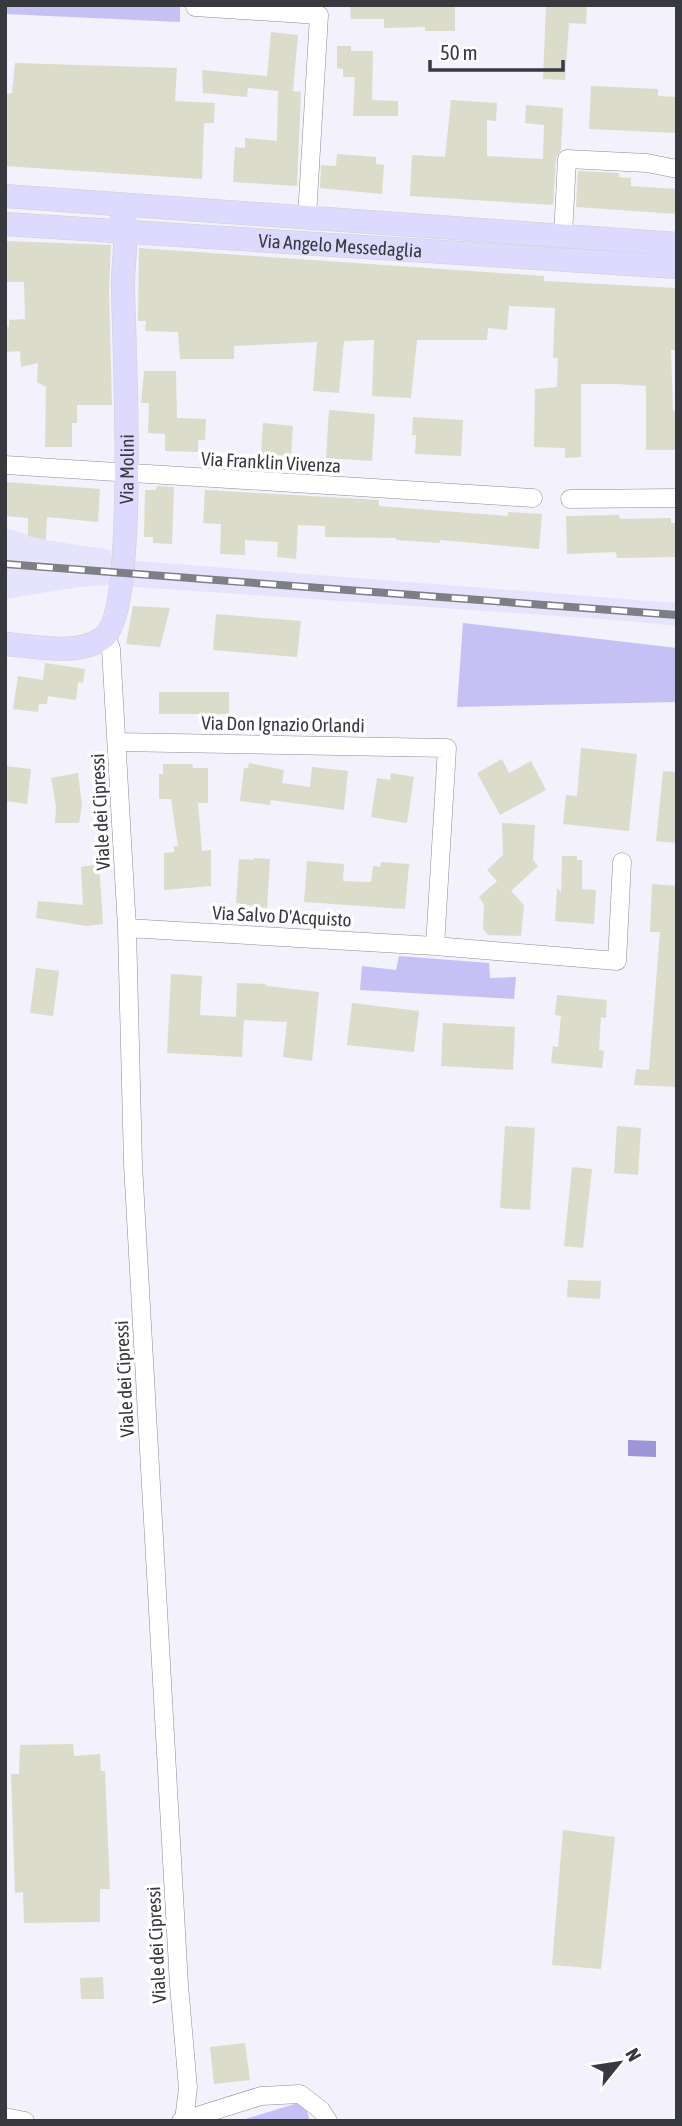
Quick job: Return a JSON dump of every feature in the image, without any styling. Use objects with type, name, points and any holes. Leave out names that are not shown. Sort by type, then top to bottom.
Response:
[{"type":"main road","name":"Via Angelo Messedaglia","points":[[5,196],[677,244]]},
{"type":"main road","points":[[107,203],[122,216],[124,232]]},
{"type":"main road","name":"Via Angelo Messedaglia","points":[[5,224],[677,267]]},
{"type":"main road","name":"Via Molini","points":[[106,636],[120,601],[127,474],[124,232]]},
{"type":"main road","points":[[5,644],[78,647],[94,643],[106,636]]},
{"type":"street","points":[[195,8],[318,15],[307,217]]},
{"type":"street","points":[[563,236],[567,159],[647,163],[677,169]]},
{"type":"street","name":"Via Franklin Vivenza","points":[[5,465],[534,498]]},
{"type":"street","points":[[570,499],[677,498]]},
{"type":"street","name":"Viale dei Cipressi","points":[[106,636],[111,649],[117,742],[127,928],[133,1164],[179,1985],[188,2088],[182,2120]]},
{"type":"street","name":"Via Don Ignazio Orlandi","points":[[117,742],[447,748],[435,946]]},
{"type":"street","name":"Via Salvo D'Acquisto","points":[[127,928],[435,946],[617,961],[622,862]]},
{"type":"street","points":[[182,2120],[261,2096],[300,2094],[321,2110],[328,2121]]},
{"type":"street","points":[[5,2117],[25,2121]]},
{"type":"shaded area","points":[[5,5],[180,5],[180,22],[5,14]]},
{"type":"shaded area","points":[[5,528],[46,540],[111,550],[112,559],[677,603],[677,626],[108,585],[5,599]]},
{"type":"shaded area","points":[[463,623],[677,648],[677,702],[457,707]]},
{"type":"shaded area","points":[[399,956],[489,963],[490,978],[516,977],[514,999],[360,990],[362,966],[396,970]]},
{"type":"shaded area","points":[[628,1440],[656,1441],[656,1457],[628,1456]]},
{"type":"shaded area","points":[[304,2101],[310,2121],[239,2121]]},
{"type":"building","points":[[350,5],[455,5],[455,31],[425,31],[425,27],[384,28],[384,19],[351,19]]},
{"type":"building","points":[[546,5],[587,5],[586,24],[569,23],[565,80],[543,79]]},
{"type":"building","points":[[271,32],[298,35],[293,91],[301,92],[297,186],[233,182],[235,147],[245,148],[245,138],[277,141],[278,91],[248,88],[247,97],[203,93],[202,70],[267,76]]},
{"type":"building","points":[[337,46],[351,46],[351,51],[373,51],[372,100],[398,101],[398,116],[353,116],[355,77],[343,77],[343,69],[337,68]]},
{"type":"building","points":[[15,63],[177,68],[175,101],[215,103],[214,123],[204,123],[202,179],[5,166],[5,94],[12,93]]},
{"type":"building","points":[[591,86],[658,89],[658,96],[677,97],[677,133],[589,129]]},
{"type":"building","points":[[451,100],[497,103],[496,121],[487,120],[487,156],[543,159],[544,125],[525,123],[526,105],[563,108],[561,150],[556,158],[553,205],[410,196],[412,155],[445,157]]},
{"type":"building","points":[[337,154],[376,157],[376,164],[384,165],[382,194],[320,188],[321,165],[336,166]]},
{"type":"building","points":[[578,171],[619,173],[619,177],[631,178],[631,186],[677,189],[677,214],[576,207]]},
{"type":"building","points":[[5,241],[111,245],[109,290],[112,405],[77,405],[77,423],[72,423],[72,447],[45,447],[46,387],[37,382],[38,363],[21,367],[20,351],[5,352],[5,327],[9,327],[9,320],[25,319],[24,282],[5,282]]},
{"type":"building","points":[[139,248],[544,276],[544,281],[677,288],[677,350],[671,350],[673,411],[677,411],[677,450],[646,450],[646,386],[618,384],[581,384],[581,457],[565,458],[565,448],[534,447],[535,389],[557,387],[558,358],[553,358],[555,308],[509,306],[507,330],[488,328],[487,340],[417,340],[411,398],[372,396],[374,340],[344,341],[339,393],[313,391],[317,342],[234,346],[234,359],[180,359],[178,332],[145,331],[146,321],[138,321]]},
{"type":"building","points":[[144,371],[176,371],[177,418],[206,419],[205,440],[198,440],[198,452],[165,451],[165,434],[148,433],[149,403],[141,403]]},
{"type":"building","points":[[329,410],[375,414],[372,461],[326,458]]},
{"type":"building","points":[[413,417],[463,420],[461,456],[415,454]]},
{"type":"building","points":[[263,423],[293,426],[291,456],[261,454]]},
{"type":"building","points":[[5,482],[100,489],[98,522],[47,517],[46,540],[28,536],[28,518],[5,516]]},
{"type":"building","points":[[157,486],[174,487],[172,544],[153,543],[153,537],[144,537],[145,490],[156,490]]},
{"type":"building","points":[[205,490],[379,500],[379,506],[508,516],[508,512],[542,514],[539,549],[440,540],[440,543],[396,538],[325,537],[325,526],[298,525],[296,559],[277,557],[278,542],[245,540],[245,555],[220,554],[221,524],[203,523]]},
{"type":"building","points":[[619,515],[620,519],[671,518],[671,523],[677,523],[677,557],[617,558],[616,552],[567,554],[566,516]]},
{"type":"building","points":[[133,606],[170,608],[160,647],[126,644]]},
{"type":"building","points":[[216,614],[301,621],[297,657],[213,650]]},
{"type":"building","points":[[45,663],[85,669],[83,683],[78,682],[76,700],[48,696],[47,704],[39,704],[38,712],[13,709],[18,676],[43,680]]},
{"type":"building","points":[[159,692],[229,692],[229,714],[159,714]]},
{"type":"building","points":[[581,748],[637,754],[629,831],[563,824],[566,795],[577,796]]},
{"type":"building","points":[[502,759],[509,773],[531,761],[546,790],[500,815],[477,773]]},
{"type":"building","points":[[249,763],[284,770],[282,783],[310,787],[312,767],[348,771],[344,810],[271,800],[270,805],[240,801],[244,768],[248,768]]},
{"type":"building","points":[[163,764],[192,764],[193,768],[208,768],[208,803],[198,803],[202,851],[211,850],[211,886],[164,890],[164,853],[174,852],[174,846],[178,846],[171,799],[159,799],[159,774],[163,774]]},
{"type":"building","points":[[5,766],[31,769],[27,804],[5,801]]},
{"type":"building","points":[[663,771],[677,772],[677,843],[656,841]]},
{"type":"building","points":[[78,773],[82,805],[79,823],[55,823],[56,806],[51,778]]},
{"type":"building","points":[[391,773],[414,777],[407,823],[371,817],[377,778],[390,780]]},
{"type":"building","points":[[502,823],[535,825],[533,860],[538,866],[511,891],[524,905],[521,936],[488,935],[483,929],[484,905],[479,897],[497,881],[487,870],[503,855]]},
{"type":"building","points":[[562,856],[577,856],[577,860],[582,860],[582,889],[596,890],[594,924],[555,921],[557,888],[561,892]]},
{"type":"building","points":[[239,859],[270,859],[267,908],[236,903]]},
{"type":"building","points":[[307,861],[344,864],[343,881],[371,882],[373,866],[380,867],[381,862],[409,864],[405,909],[304,902]]},
{"type":"building","points":[[99,864],[103,924],[87,926],[36,918],[38,901],[83,905],[81,867]]},
{"type":"building","points":[[652,884],[677,886],[677,1087],[634,1085],[636,1069],[649,1070],[660,932],[650,932]]},
{"type":"building","points":[[36,968],[59,971],[53,1016],[30,1013]]},
{"type":"building","points":[[171,974],[202,976],[200,1015],[236,1017],[237,983],[266,984],[319,992],[312,1061],[283,1057],[287,1022],[244,1020],[242,1057],[167,1053]]},
{"type":"building","points":[[557,995],[607,1000],[606,1018],[601,1017],[599,1050],[604,1051],[602,1068],[551,1063],[553,1046],[558,1047],[561,1016],[555,1015]]},
{"type":"building","points":[[352,1003],[419,1011],[414,1052],[347,1045]]},
{"type":"building","points":[[443,1023],[515,1027],[513,1070],[441,1066]]},
{"type":"building","points":[[505,1126],[535,1128],[530,1210],[500,1208]]},
{"type":"building","points":[[617,1126],[641,1128],[638,1175],[614,1173]]},
{"type":"building","points":[[572,1167],[592,1169],[583,1248],[564,1246]]},
{"type":"building","points":[[568,1280],[601,1281],[600,1299],[567,1297]]},
{"type":"building","points":[[73,1744],[74,1756],[100,1754],[101,1771],[105,1771],[110,1889],[100,1889],[100,1922],[24,1923],[23,1892],[15,1893],[11,1774],[19,1774],[20,1745]]},
{"type":"building","points":[[563,1830],[615,1837],[601,1969],[552,1965]]},
{"type":"building","points":[[103,1977],[104,1999],[81,1999],[80,1978]]},
{"type":"building","points":[[245,2043],[250,2080],[214,2084],[210,2047]]},
{"type":"railway","points":[[5,564],[677,615]]}]
